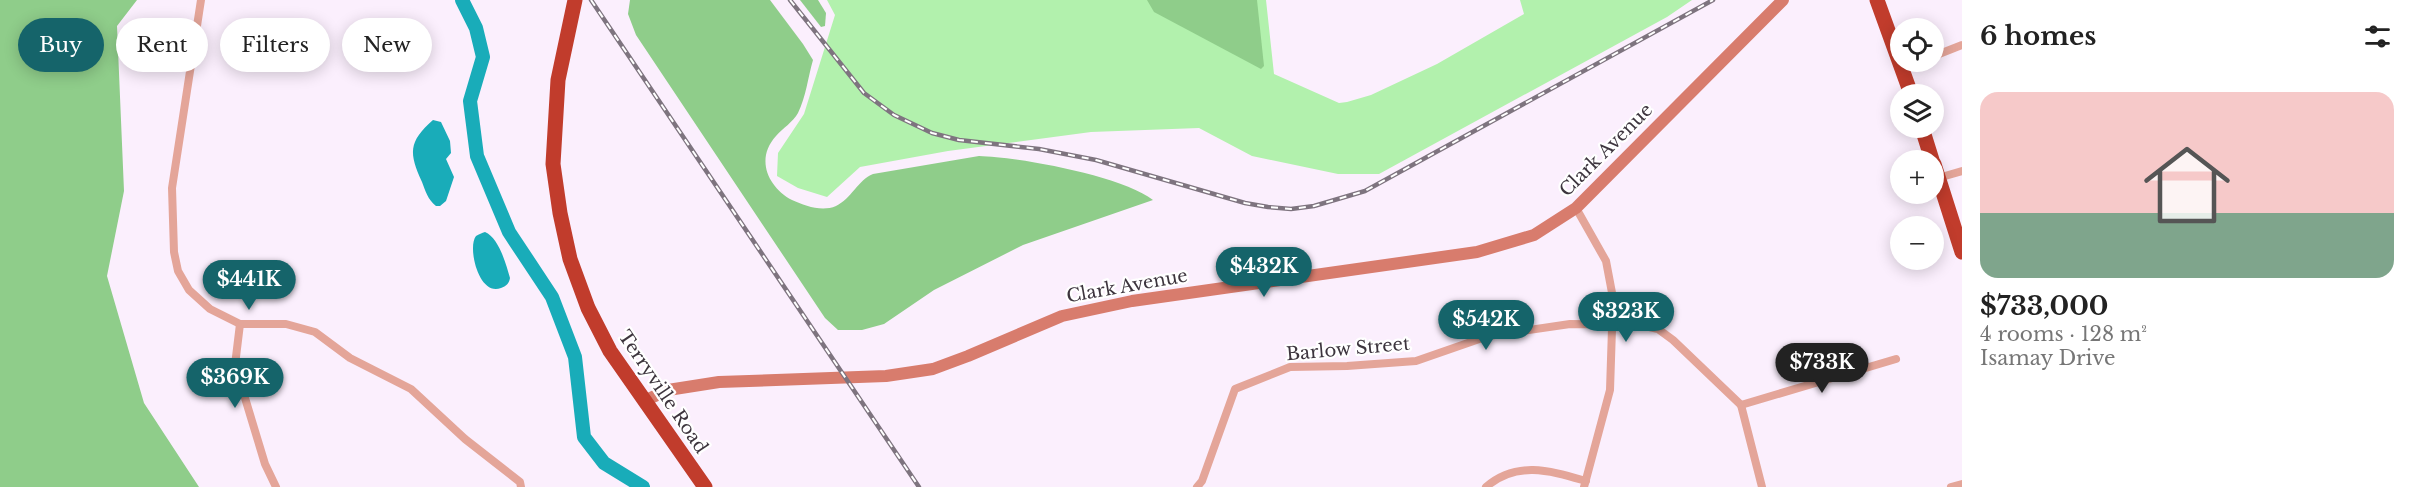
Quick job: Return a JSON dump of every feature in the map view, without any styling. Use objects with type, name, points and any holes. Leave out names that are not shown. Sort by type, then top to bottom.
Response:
[{"type":"highway","name":"Terryville Road","points":[[575,0],[558,90],[553,164],[570,259],[588,308],[615,359],[705,487]]},
{"type":"highway","points":[[1877,0],[1890,35]]},
{"type":"highway","points":[[1944,196],[1962,252]]},
{"type":"main road","name":"Clark Avenue","points":[[644,401],[668,390],[719,382],[886,376],[933,369],[1062,316],[1132,301],[1477,252],[1534,235],[1576,208],[1783,0]]},
{"type":"street","points":[[201,0],[172,188],[174,252],[178,271],[189,290],[210,309],[240,324],[286,324],[315,332],[350,358],[411,389],[465,439],[520,482],[521,487]]},
{"type":"street","points":[[1944,52],[1962,45]]},
{"type":"street","points":[[1944,169],[1962,171]]},
{"type":"street","points":[[1486,487],[1506,475],[1531,469],[1551,471],[1585,484],[1611,390],[1613,292],[1608,268],[1576,208]]},
{"type":"street","points":[[240,324],[236,365],[264,464],[276,487]]},
{"type":"street","name":"Barlow Street","points":[[1197,487],[1202,481],[1235,389],[1290,367],[1416,361],[1488,336],[1570,324],[1641,325],[1658,328],[1741,405]]},
{"type":"street","points":[[1762,487],[1741,405],[1896,359]]},
{"type":"street","points":[[1951,487],[1962,484]]},
{"type":"green space","points":[[0,0],[137,0],[123,18],[116,18],[116,72],[119,72],[124,191],[107,276],[144,403],[199,487],[0,487]]},
{"type":"green space","points":[[630,0],[770,0],[813,60],[798,113],[776,136],[766,154],[767,172],[776,188],[792,200],[802,204],[814,208],[831,208],[846,199],[873,174],[979,156],[1070,169],[1118,183],[1153,200],[1023,245],[934,290],[884,324],[862,330],[838,330],[825,318],[636,35],[628,14]]},
{"type":"green space","points":[[800,0],[818,0],[826,13],[825,26],[821,27]]},
{"type":"green space","points":[[827,0],[1266,0],[1274,74],[1339,103],[1371,95],[1437,64],[1524,14],[1520,0],[1692,0],[1667,17],[1379,174],[1338,174],[1252,156],[1199,128],[1091,132],[948,151],[860,167],[827,197],[798,188],[777,176],[778,153],[804,114],[835,15]]},
{"type":"green space","points":[[1147,0],[1257,0],[1264,66],[1261,69],[1154,12]]},
{"type":"water","points":[[433,120],[441,122],[450,141],[451,153],[446,159],[454,177],[446,201],[440,206],[436,206],[427,195],[413,155],[413,148],[419,135]]},
{"type":"water","points":[[485,232],[498,246],[510,278],[509,282],[501,288],[493,289],[487,285],[481,278],[474,260],[473,250],[476,236]]},
{"type":"waterway","points":[[462,0],[476,28],[483,57],[470,101],[477,156],[509,232],[552,297],[575,357],[584,437],[604,463],[643,487]]},
{"type":"railway","points":[[591,0],[919,487]]},
{"type":"railway","points":[[790,0],[864,93],[894,115],[932,133],[959,140],[1039,149],[1096,160],[1245,203],[1291,209],[1314,206],[1365,191],[1713,0]]}]
